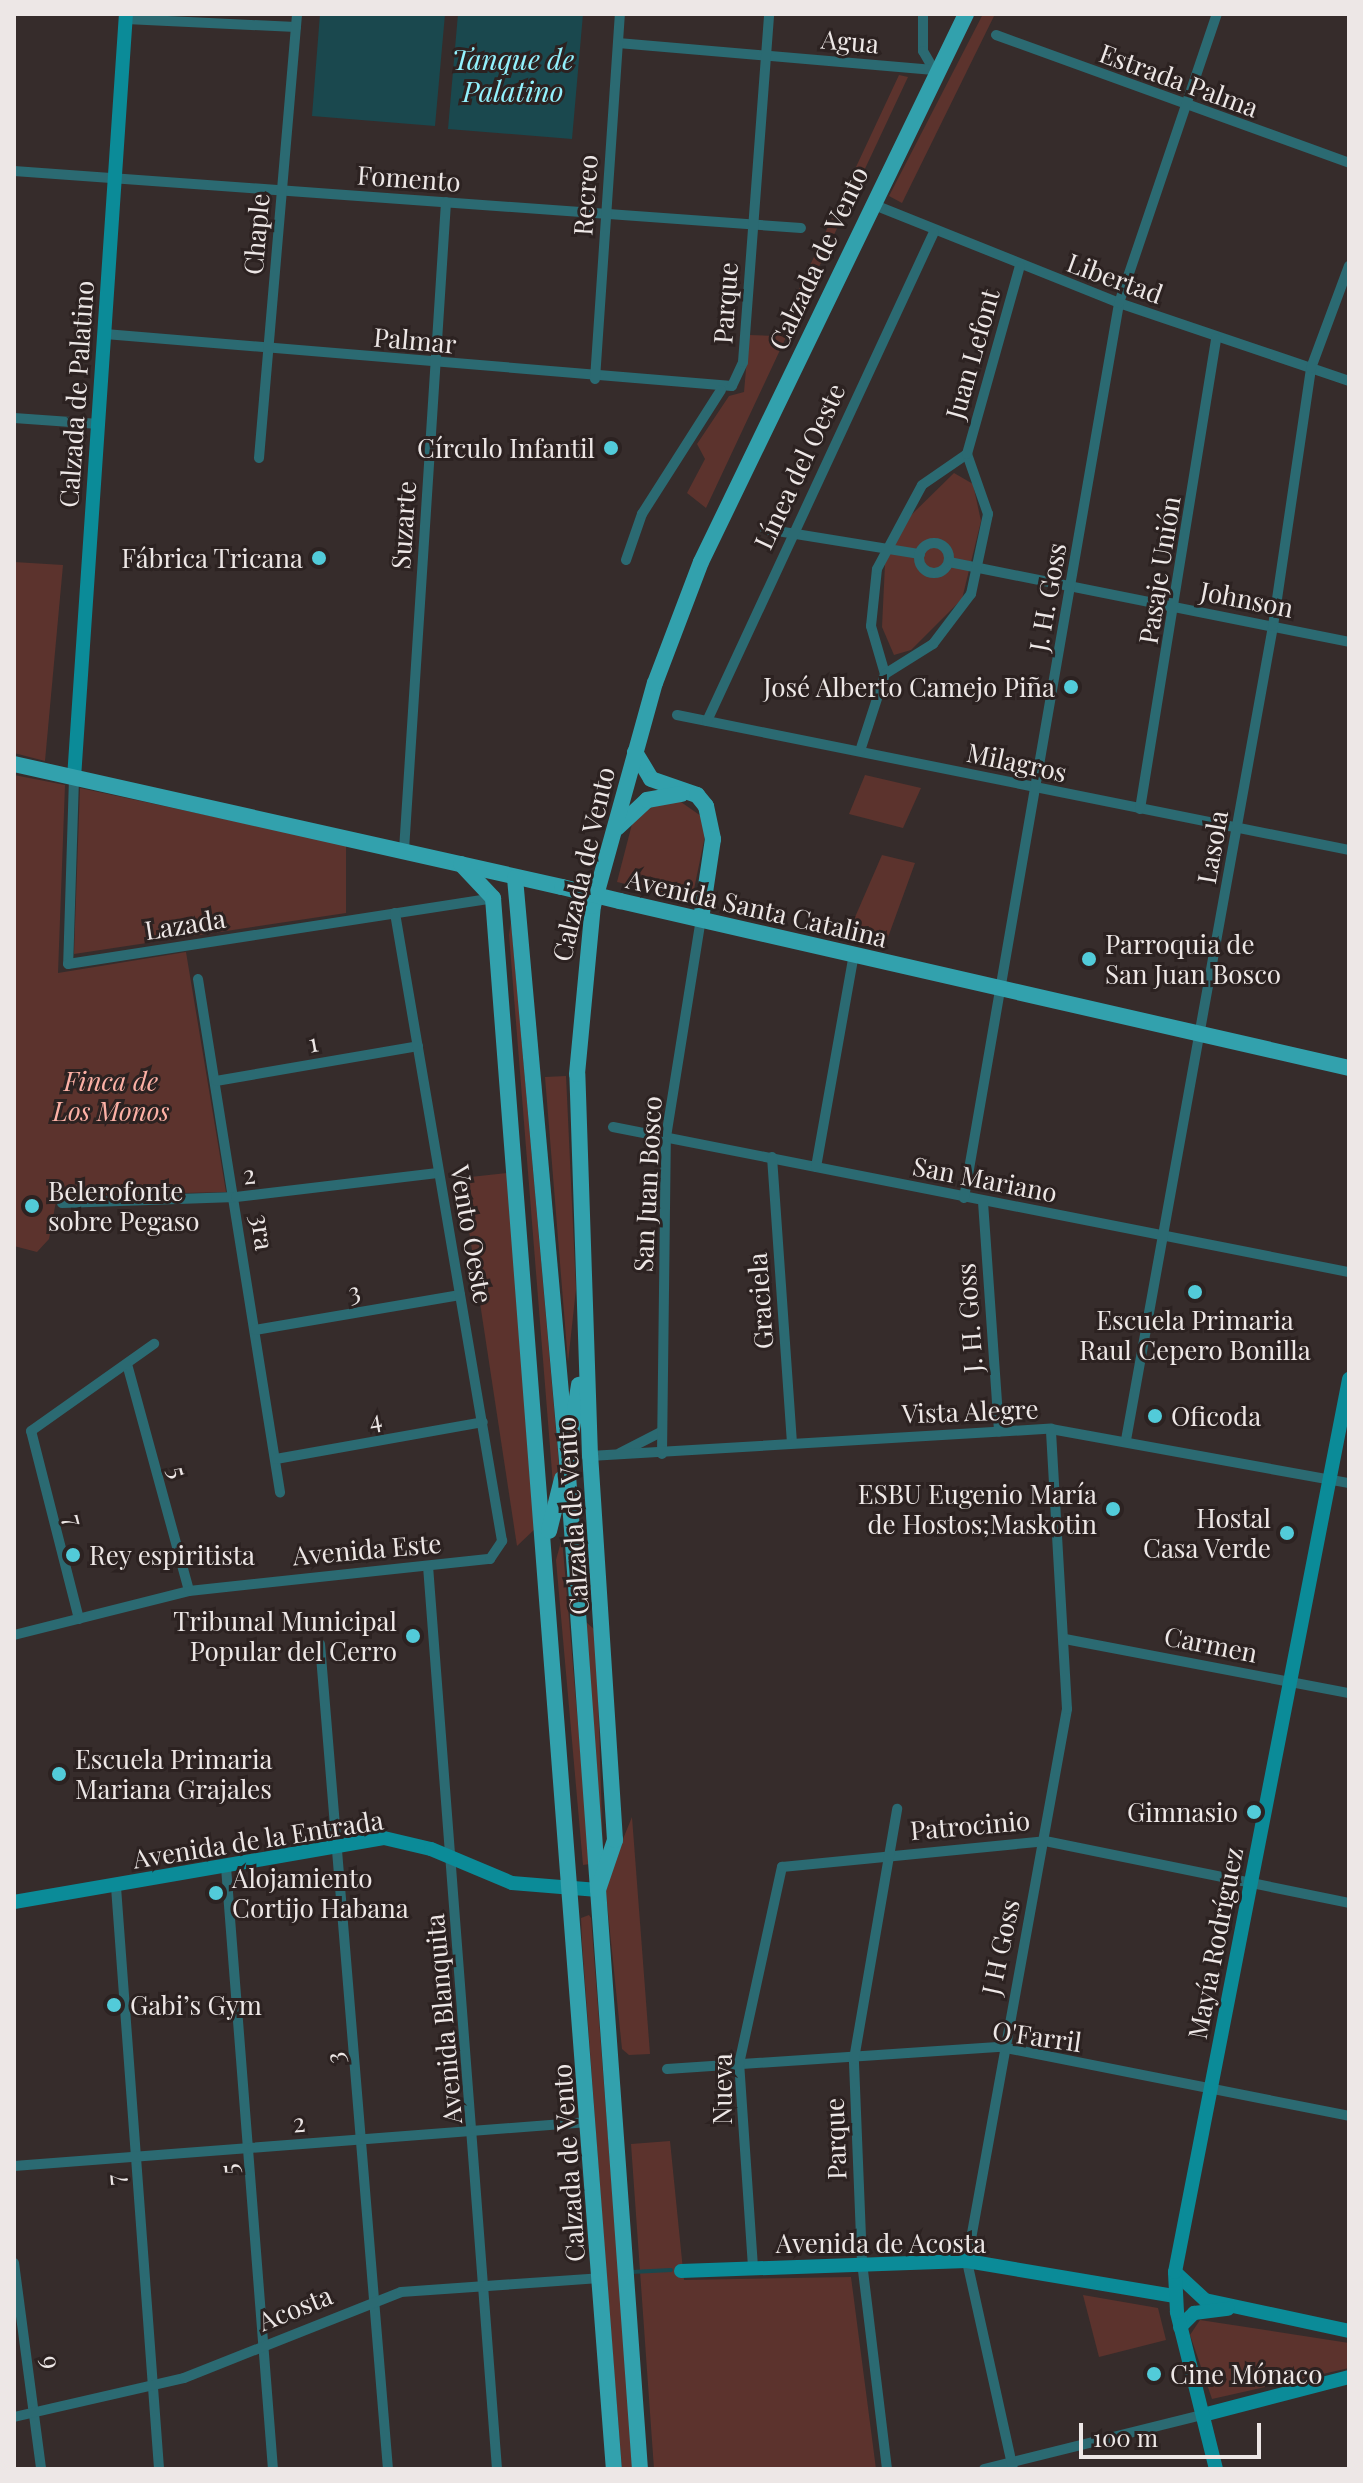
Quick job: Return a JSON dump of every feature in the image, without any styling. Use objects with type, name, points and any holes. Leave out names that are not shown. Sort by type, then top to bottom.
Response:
[{"type":"main road","name":"Calzada de Vento","points":[[598,1890],[615,1840],[590,1456],[577,1015],[610,837],[635,752],[701,562],[934,70],[966,14]]},
{"type":"main road","points":[[635,752],[651,779],[697,795],[710,822],[701,919]]},
{"type":"main road","name":"Avenida Santa Catalina","points":[[14,764],[404,850],[1349,1068]]},
{"type":"main road","points":[[610,837],[635,807],[659,795],[690,797],[710,822]]},
{"type":"main road","points":[[461,864],[493,898],[515,878]]},
{"type":"main road","name":"Calzada de Vento","points":[[515,878],[567,1461],[640,2469]]},
{"type":"main road","name":"Calzada de Vento","points":[[493,898],[574,1891],[614,2469]]},
{"type":"main road","points":[[546,1542],[567,1461],[586,1296]]},
{"type":"street","name":"Chaple","points":[[259,458],[297,14]]},
{"type":"street","name":"Recreo","points":[[595,379],[620,14]]},
{"type":"street","name":"Parque","points":[[626,560],[642,514],[721,390],[740,375],[769,14]]},
{"type":"street","points":[[923,14],[923,51],[934,70]]},
{"type":"street","name":"J. H. Goss","points":[[964,1198],[1119,303],[1217,14]]},
{"type":"street","points":[[126,16],[296,27]]},
{"type":"street","name":"Calzada de Palatino","points":[[74,778],[126,16]]},
{"type":"street","name":"Estrada Palma","points":[[996,35],[1185,108],[1349,163]]},
{"type":"street","name":"Agua","points":[[618,43],[934,70]]},
{"type":"street","name":"Fomento","points":[[14,171],[801,228]]},
{"type":"street","name":"Suzarte","points":[[404,850],[446,202]]},
{"type":"street","name":"Libertad","points":[[870,203],[934,232],[1119,303],[1349,381]]},
{"type":"street","name":"Línea del Oeste","points":[[707,721],[791,533],[934,232]]},
{"type":"street","name":"Juan Lefont","points":[[967,454],[922,485],[885,548],[871,610],[885,674],[949,626],[980,567],[988,514],[967,454],[1020,266]]},
{"type":"street","name":"Lasola","points":[[1126,1440],[1273,626],[1311,368],[1349,266]]},
{"type":"street","name":"Palmar","points":[[105,334],[721,390]]},
{"type":"street","name":"Pasaje Unión","points":[[1140,809],[1177,609],[1216,338]]},
{"type":"street","points":[[14,418],[99,424]]},
{"type":"street","name":"Johnson","points":[[765,529],[920,554],[940,544],[949,562]]},
{"type":"street","name":"Johnson","points":[[920,554],[932,573],[949,562],[980,567],[1349,642]]},
{"type":"street","points":[[860,751],[885,674]]},
{"type":"street","name":"Milagros","points":[[677,715],[1037,790],[1349,850]]},
{"type":"street","name":"Lazada","points":[[74,778],[68,964],[493,898]]},
{"type":"street","name":"Vento Oeste","points":[[395,913],[502,1541],[490,1559]]},
{"type":"street","name":"San Juan Bosco","points":[[662,1454],[666,1137],[701,919]]},
{"type":"street","points":[[816,1167],[854,954]]},
{"type":"street","name":"3ra","points":[[198,979],[236,1197],[280,1492]]},
{"type":"street","name":"1","points":[[216,1081],[418,1046]]},
{"type":"street","name":"San Mariano","points":[[613,1127],[1349,1272]]},
{"type":"street","name":"Graciela","points":[[772,1157],[792,1442]]},
{"type":"street","name":"2","points":[[62,1203],[236,1197],[438,1173]]},
{"type":"street","name":"J. H. Goss","points":[[983,1202],[999,1431]]},
{"type":"street","name":"3","points":[[255,1330],[460,1295]]},
{"type":"street","points":[[127,1364],[154,1344]]},
{"type":"street","name":"7","points":[[79,1619],[31,1431],[127,1364]]},
{"type":"street","name":"5","points":[[127,1364],[189,1591]]},
{"type":"street","name":"Mayía Rodríguez","points":[[1216,2469],[1180,2327],[1175,2272],[1349,1379]]},
{"type":"street","name":"4","points":[[276,1459],[483,1422]]},
{"type":"street","name":"Vista Alegre","points":[[590,1456],[1051,1429],[1126,1440],[1349,1483]]},
{"type":"street","name":"J H Goss","points":[[1012,2466],[967,2261],[1001,2047],[1045,1841],[1067,1709],[1051,1429]]},
{"type":"street","points":[[614,1456],[661,1432]]},
{"type":"street","name":"Avenida Este","points":[[14,1635],[189,1591],[490,1559]]},
{"type":"street","name":"Avenida Blanquita","points":[[428,1566],[474,2131],[497,2469]]},
{"type":"street","name":"Carmen","points":[[1065,1639],[1349,1693]]},
{"type":"street","name":"3","points":[[320,1644],[388,2469]]},
{"type":"street","name":"Parque","points":[[887,2469],[862,2262],[854,2059],[897,1809]]},
{"type":"street","name":"Avenida de la Entrada","points":[[14,1902],[116,1887],[339,1846],[406,1840],[512,1883],[574,1891],[598,1890]]},
{"type":"street","name":"Patrocinio","points":[[782,1867],[889,1853],[1045,1841],[1349,1903]]},
{"type":"street","name":"5","points":[[226,1867],[273,2469]]},
{"type":"street","name":"Nueva","points":[[753,2267],[739,2064],[782,1867]]},
{"type":"street","name":"7","points":[[116,1887],[159,2469]]},
{"type":"street","name":"O'Farril","points":[[667,2069],[1001,2047],[1349,2116]]},
{"type":"street","name":"2","points":[[14,2166],[588,2122]]},
{"type":"street","name":"Avenida de Acosta","points":[[681,2271],[862,2262],[967,2261],[1175,2296]]},
{"type":"street","name":"9","points":[[14,2263],[37,2413],[41,2469]]},
{"type":"street","points":[[1175,2272],[1205,2300],[1349,2331]]},
{"type":"street","name":"Acosta","points":[[14,2417],[153,2385],[376,2300],[482,2282],[600,2278]]},
{"type":"street","points":[[1180,2327],[1194,2313],[1237,2308]]},
{"type":"street","points":[[984,2469],[1012,2466],[1349,2377]]},
{"type":"green space","points":[[983,14],[995,14],[902,203],[889,196]]},
{"type":"green space","points":[[899,75],[908,77],[706,508],[687,493],[705,459],[697,444],[729,396],[744,392],[749,335],[777,336]]},
{"type":"green space","points":[[954,473],[973,484],[981,521],[962,599],[911,650],[894,655],[882,627],[885,564],[902,524]]},
{"type":"green space","points":[[14,562],[63,565],[45,761],[14,753]]},
{"type":"green space","name":"Finca de Los Monos","points":[[14,775],[65,785],[58,973],[186,952],[226,1192],[57,1196],[49,1239],[37,1252],[14,1246]]},
{"type":"green space","points":[[865,775],[921,788],[903,828],[849,814]]},
{"type":"green space","points":[[80,788],[346,845],[346,913],[74,954]]},
{"type":"green space","points":[[656,802],[681,802],[701,816],[706,831],[692,899],[617,882],[632,824]]},
{"type":"green space","points":[[882,855],[915,863],[887,940],[849,931]]},
{"type":"green space","points":[[511,921],[559,1464],[554,1497],[509,935]]},
{"type":"green space","points":[[566,1076],[576,1289],[568,1362],[545,1077]]},
{"type":"green space","points":[[507,1173],[537,1527],[517,1546],[461,1178]]},
{"type":"green space","points":[[562,1538],[590,1864],[583,1865],[556,1560]]},
{"type":"green space","points":[[586,1622],[596,1631],[603,1855]]},
{"type":"green space","points":[[632,1817],[650,2054],[629,2055],[622,2049],[605,1883]]},
{"type":"green space","points":[[589,1915],[634,2469],[622,2469],[582,1942],[581,1918]]},
{"type":"green space","points":[[670,2141],[684,2280],[851,2277],[876,2469],[654,2469],[631,2144]]},
{"type":"green space","points":[[1083,2295],[1158,2308],[1166,2340],[1099,2357]]},
{"type":"green space","points":[[1200,2320],[1349,2343],[1349,2368],[1212,2399],[1190,2335]]},
{"type":"water","name":"Tanque de Palatino","points":[[320,14],[445,14],[435,126],[312,116]]},
{"type":"water","name":"Tanque de Palatino","points":[[458,14],[583,14],[572,139],[448,129]]},
{"type":"waterway","points":[[632,2272],[671,2270]]},
{"type":"place","name":"Círculo Infantil","points":[[611,448]]},
{"type":"place","name":"Fábrica Tricana","points":[[319,558]]},
{"type":"place","name":"José Alberto Camejo Piña","points":[[1071,687]]},
{"type":"place","name":"Parroquia de San Juan Bosco","points":[[1089,959]]},
{"type":"place","name":"Belerofonte sobre Pegaso","points":[[32,1206]]},
{"type":"place","name":"Escuela Primaria Raul Cepero Bonilla","points":[[1195,1292]]},
{"type":"place","name":"Oficoda","points":[[1155,1416]]},
{"type":"place","name":"ESBU Eugenio María de Hostos;Maskotin","points":[[1113,1509]]},
{"type":"place","name":"Hostal Casa Verde","points":[[1287,1533]]},
{"type":"place","name":"Rey espiritista","points":[[73,1555]]},
{"type":"place","name":"Tribunal Municipal Popular del Cerro","points":[[413,1636]]},
{"type":"place","name":"Escuela Primaria Mariana Grajales","points":[[59,1774]]},
{"type":"place","name":"Gimnasio","points":[[1254,1812]]},
{"type":"place","name":"Alojamiento Cortijo Habana","points":[[216,1893]]},
{"type":"place","name":"Gabi’s Gym","points":[[114,2005]]},
{"type":"place","name":"Cine Mónaco","points":[[1154,2374]]}]
